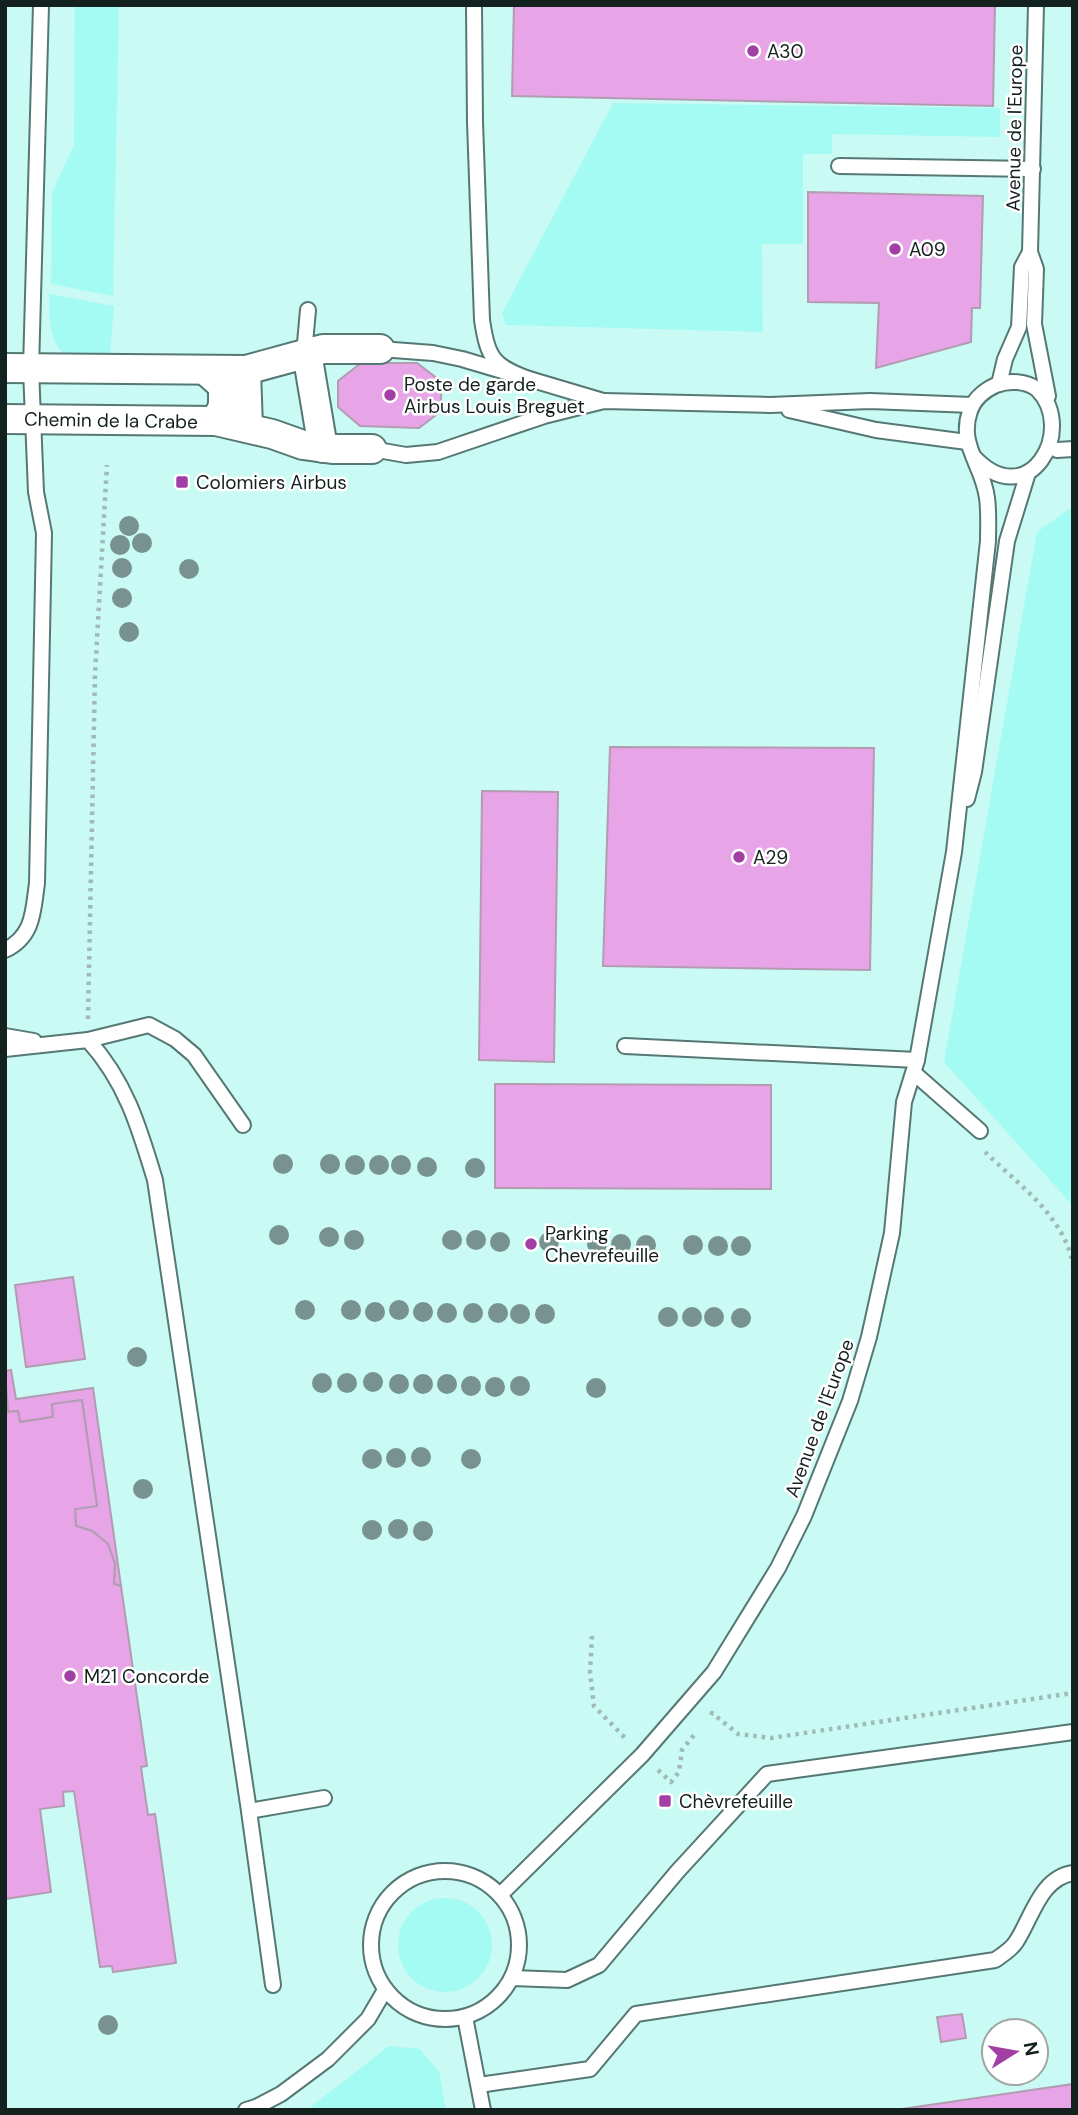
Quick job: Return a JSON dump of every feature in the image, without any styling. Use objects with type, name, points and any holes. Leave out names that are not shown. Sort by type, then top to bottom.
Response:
[{"type":"street","points":[[18,368],[246,370],[323,349],[380,349]]},
{"type":"street","points":[[305,354],[323,448]]},
{"type":"street","name":"Chemin de la Crabe","points":[[205,370],[223,386],[223,406],[216,421]]},
{"type":"street","points":[[246,370],[248,428]]},
{"type":"street","name":"Chemin de la Crabe","points":[[19,420],[216,421],[303,445],[372,449]]},
{"type":"lane","points":[[5,950],[19,943],[32,920],[37,883],[44,533],[19,420],[18,368],[41,5]]},
{"type":"lane","points":[[474,5],[482,320],[487,350],[505,370],[531,380]]},
{"type":"lane","name":"Avenue de l'Europe","points":[[1030,253],[1036,5]]},
{"type":"lane","points":[[839,166],[1033,169]]},
{"type":"lane","points":[[999,383],[1005,359],[1019,327],[1022,267],[1030,253]]},
{"type":"lane","points":[[770,405],[970,449],[984,467],[996,475],[1011,478],[1027,476],[1045,466],[1057,450],[1061,436],[1060,421],[1034,324],[1036,269],[1030,253]]},
{"type":"lane","points":[[305,354],[307,310]]},
{"type":"lane","points":[[380,349],[442,355],[604,401],[770,405],[870,401],[972,405]]},
{"type":"lane","points":[[954,852],[988,541],[987,496],[970,449],[965,423],[972,405],[984,392],[999,383],[1017,382],[1033,386],[1056,404]]},
{"type":"lane","points":[[372,449],[406,455],[438,452],[544,416],[604,401]]},
{"type":"lane","points":[[1057,450],[1073,449]]},
{"type":"lane","points":[[954,852],[974,772],[1007,541],[1027,476]]},
{"type":"lane","name":"Avenue de l'Europe","points":[[500,1895],[642,1755],[714,1672],[748,1619],[799,1527],[850,1401],[880,1290],[892,1233],[904,1102],[916,1066],[954,852]]},
{"type":"lane","points":[[5,1049],[88,1040],[149,1025],[175,1039],[194,1055],[243,1125]]},
{"type":"lane","points":[[5,1036],[49,1044]]},
{"type":"lane","points":[[88,1040],[113,1072],[134,1112],[155,1180],[273,1985]]},
{"type":"lane","points":[[5,1059],[49,1044]]},
{"type":"lane","points":[[625,1046],[916,1066],[980,1139]]},
{"type":"lane","points":[[512,1978],[567,1980],[599,1965],[677,1872],[767,1774],[1073,1732]]},
{"type":"lane","points":[[249,1811],[324,1798]]},
{"type":"lane","points":[[442,1870],[465,1873],[486,1883],[500,1895],[514,1916],[520,1937],[519,1958],[512,1978],[500,1996],[484,2009],[465,2017],[442,2020],[421,2016],[401,2006],[385,1990],[374,1969],[370,1946],[373,1923],[383,1902],[399,1885],[420,1874],[442,1870]]},
{"type":"lane","points":[[479,2085],[590,2069],[636,2014],[995,1960],[1015,1945],[1044,1891],[1062,1875],[1073,1873]]},
{"type":"lane","points":[[246,2110],[281,2094],[328,2059],[368,2019],[385,1990]]},
{"type":"lane","points":[[465,2017],[482,2110]]},
{"type":"path","points":[[88,1040],[95,674],[107,465]]},
{"type":"path","points":[[980,1139],[1052,1217],[1071,1253],[1073,1265]]},
{"type":"path","points":[[592,1636],[590,1672],[594,1706],[671,1782],[679,1772],[682,1750],[697,1731]]},
{"type":"path","points":[[705,1722],[712,1713],[738,1734],[771,1738],[1073,1693]]},
{"type":"shaded area","points":[[5,5],[1073,5],[1073,2110],[5,2110]]},
{"type":"shaded area","points":[[75,5],[119,5],[113,296],[51,284],[52,193],[74,145]]},
{"type":"shaded area","points":[[613,103],[1000,108],[1000,137],[832,134],[832,154],[803,154],[803,244],[762,244],[763,332],[506,325],[502,313]]},
{"type":"shaded area","points":[[49,294],[114,306],[109,365],[80,362],[60,349],[52,333]]},
{"type":"shaded area","points":[[1073,506],[1073,1206],[944,1062],[1037,532]]},
{"type":"shaded area","points":[[445,1898],[463,1901],[478,1912],[489,1927],[492,1945],[489,1963],[478,1978],[463,1989],[445,1992],[427,1989],[412,1978],[401,1963],[398,1945],[401,1927],[412,1912],[427,1901]]},
{"type":"shaded area","points":[[389,2046],[420,2049],[439,2072],[446,2110],[307,2110]]},
{"type":"building","name":"A30","points":[[514,5],[995,5],[993,106],[512,96]]},
{"type":"building","name":"A09","points":[[808,192],[983,196],[980,308],[972,308],[971,342],[876,368],[879,303],[808,302]]},
{"type":"building","name":"Poste de garde Airbus Louis Breguet","points":[[361,363],[417,363],[442,382],[440,412],[419,428],[360,426],[338,407],[338,381]]},
{"type":"building","name":"A29","points":[[610,747],[874,748],[870,970],[603,966]]},
{"type":"building","points":[[482,791],[558,792],[554,1062],[479,1060]]},
{"type":"building","points":[[495,1084],[771,1085],[771,1189],[495,1188]]},
{"type":"building","points":[[73,1277],[85,1359],[26,1367],[15,1285]]},
{"type":"building","points":[[11,1370],[16,1399],[93,1388],[121,1586],[114,1584],[115,1564],[108,1544],[92,1531],[76,1526],[75,1509],[97,1506],[82,1400],[52,1404],[53,1417],[20,1422],[18,1411],[8,1412],[5,1371]]},
{"type":"building","name":"M21 Concorde","points":[[6,1400],[8,1412],[18,1411],[20,1422],[53,1417],[52,1404],[82,1400],[97,1506],[75,1509],[76,1526],[92,1531],[108,1544],[115,1564],[114,1584],[121,1586],[147,1766],[141,1767],[148,1815],[155,1814],[176,1963],[113,1972],[112,1966],[100,1967],[74,1791],[63,1792],[64,1806],[40,1809],[51,1892],[5,1899]]},
{"type":"building","points":[[962,2014],[966,2038],[941,2042],[937,2017]]},
{"type":"building","points":[[1073,2084],[1073,2110],[895,2110]]},
{"type":"place","name":"A30","points":[[753,51]]},
{"type":"place","name":"A09","points":[[895,249]]},
{"type":"place","name":"Poste de garde Airbus Louis Breguet","points":[[390,395]]},
{"type":"place","name":"Colomiers Airbus","points":[[182,482]]},
{"type":"place","name":"A29","points":[[739,857]]},
{"type":"place","name":"Parking Chevrefeuille","points":[[531,1244]]},
{"type":"place","name":"M21 Concorde","points":[[70,1676]]},
{"type":"place","name":"Chèvrefeuille","points":[[665,1801]]}]
